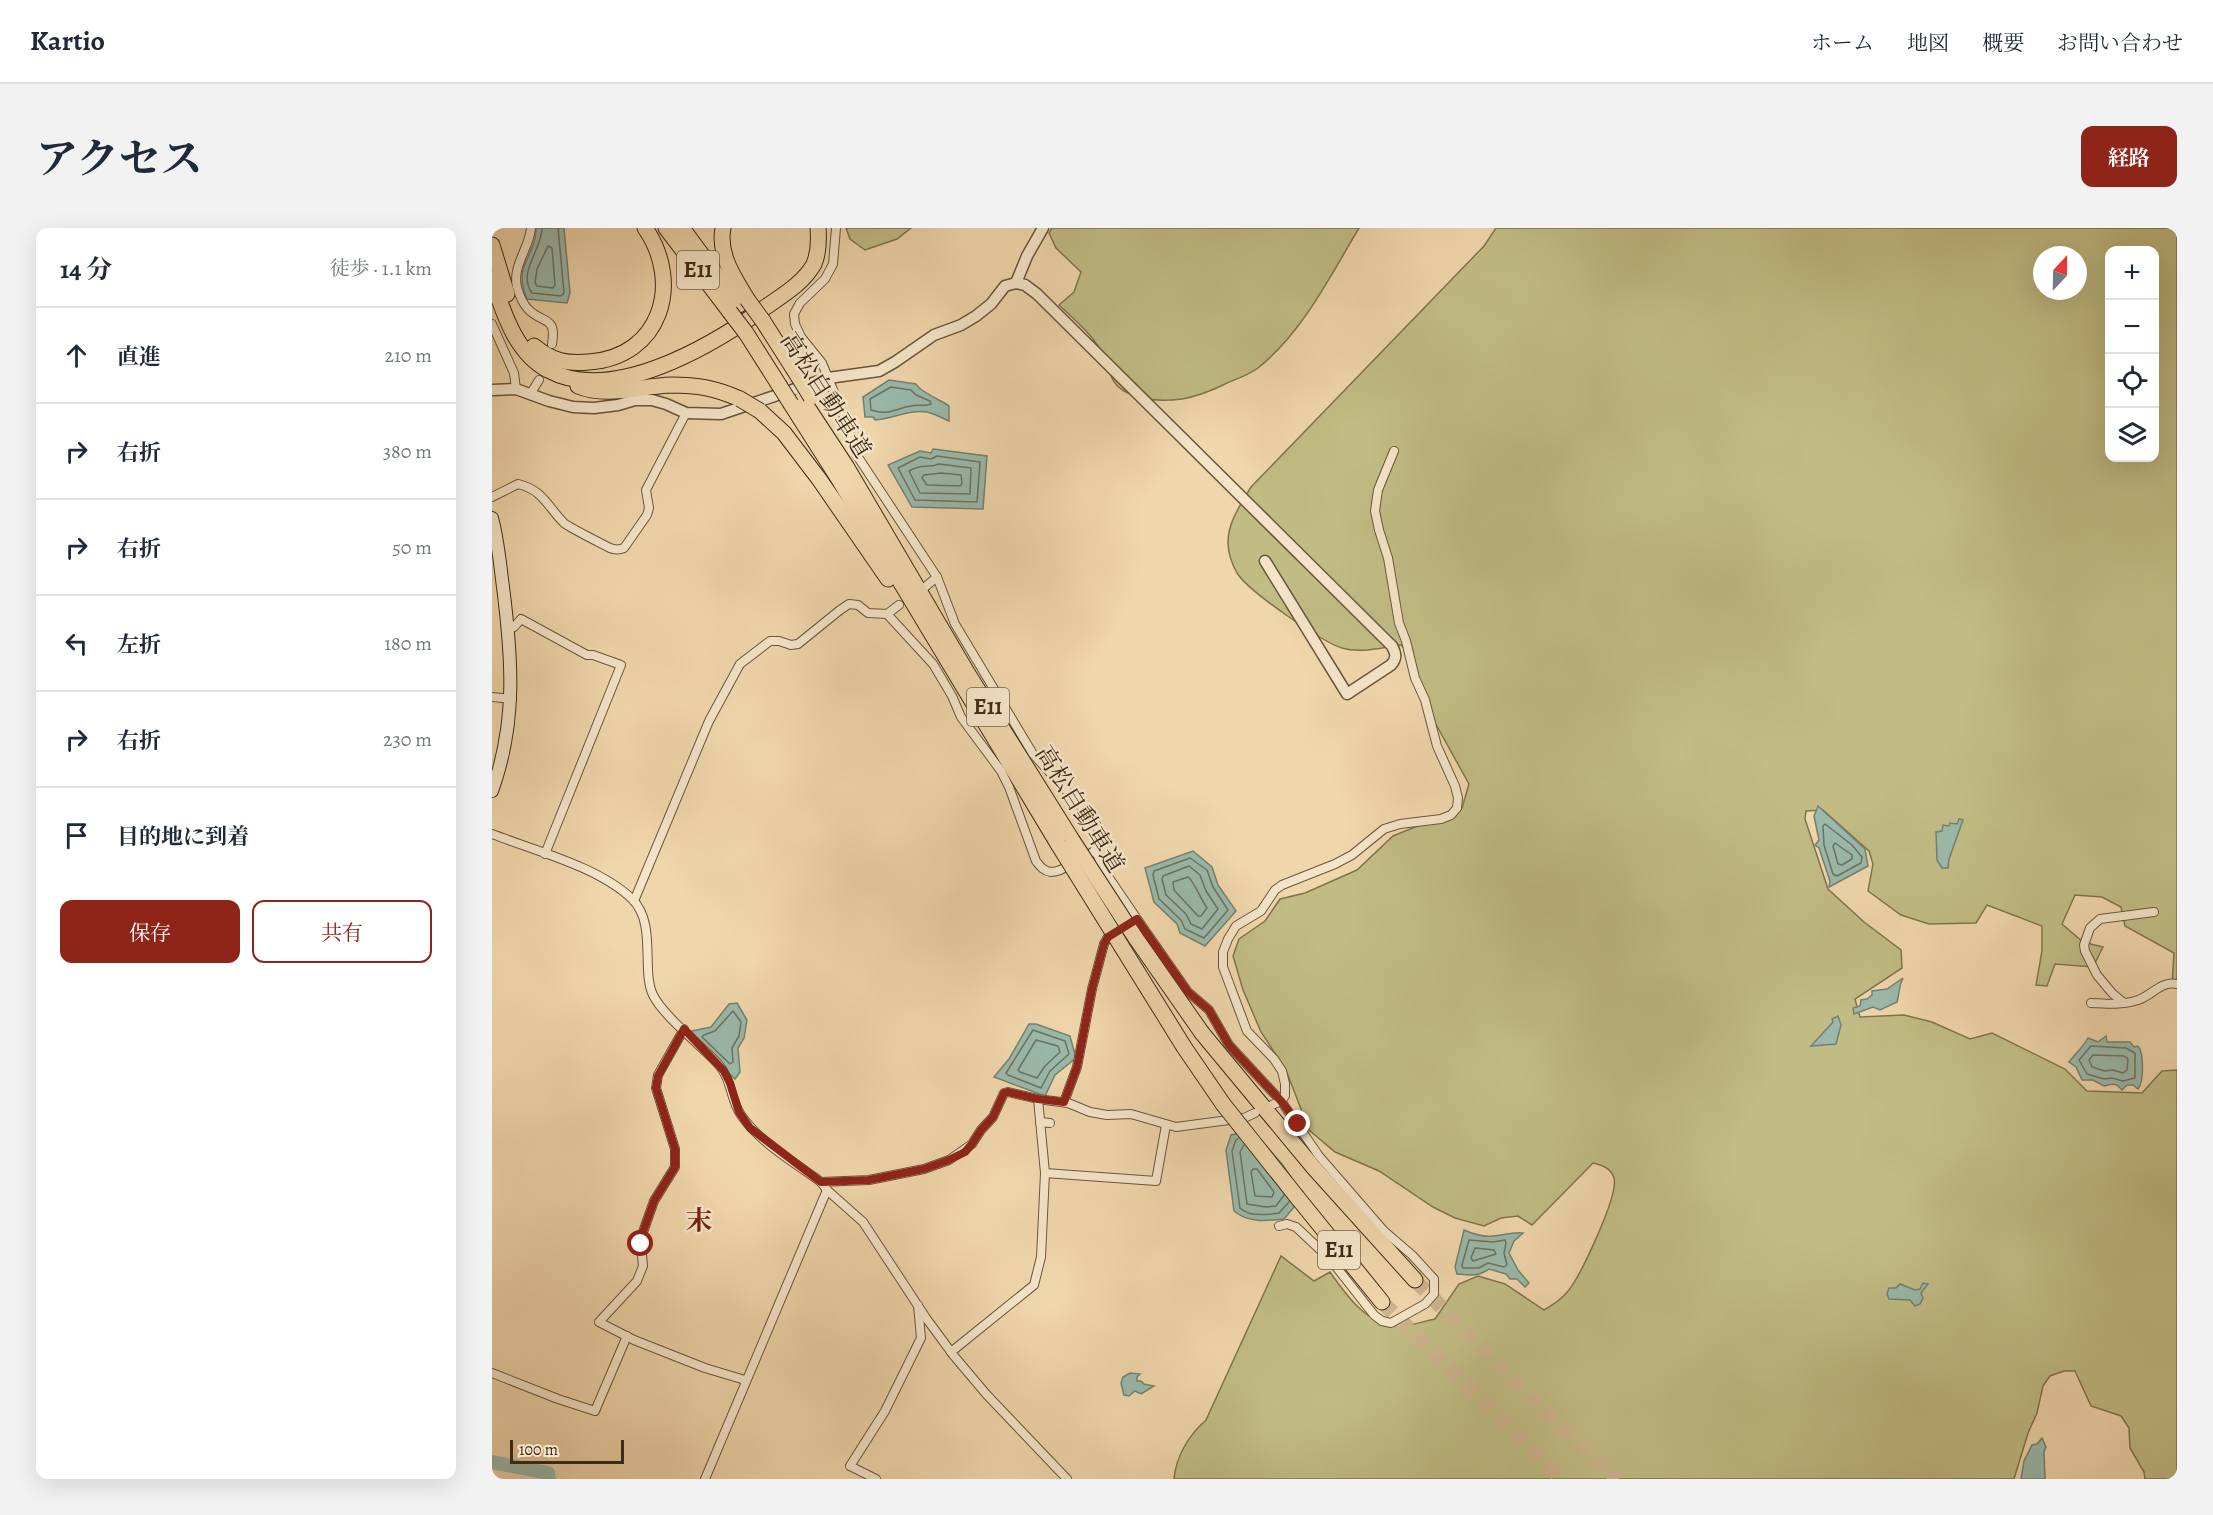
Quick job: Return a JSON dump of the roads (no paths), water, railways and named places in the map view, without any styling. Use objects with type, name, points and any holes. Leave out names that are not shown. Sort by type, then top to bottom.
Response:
[{"type":"highway","points":[[547,363],[598,361],[617,357],[638,344],[652,327],[660,310],[665,290],[664,274],[660,255],[645,228]]},
{"type":"highway","name":"E11","points":[[666,228],[739,305]]},
{"type":"highway","name":"E11","points":[[682,228],[755,327]]},
{"type":"highway","points":[[723,228],[721,238],[724,255],[739,305],[801,400]]},
{"type":"highway","points":[[492,279],[517,341],[532,358],[585,372],[600,373],[630,368],[688,347],[732,322],[783,286],[798,272],[808,256],[812,241],[809,228]]},
{"type":"highway","points":[[547,363],[572,379],[610,380],[675,361],[706,346],[735,329],[791,289],[806,275],[814,263],[819,245],[818,228]]},
{"type":"highway","points":[[492,245],[512,309],[524,336],[564,381],[582,388],[603,391],[669,385],[714,388],[740,399],[760,411],[784,433],[819,479],[877,544],[898,576]]},
{"type":"highway","name":"高松自動車道","points":[[755,327],[801,400],[877,544],[968,674],[1184,1047],[1223,1104],[1382,1302]]},
{"type":"highway","name":"高松自動車道","points":[[801,400],[846,466],[877,544]]},
{"type":"highway","name":"高松自動車道","points":[[898,576],[956,677],[1015,769],[1202,1033],[1314,1168],[1415,1280]]},
{"type":"main road","points":[[492,518],[512,675],[512,699],[507,736],[492,791]]},
{"type":"street","points":[[531,228],[530,238],[517,268],[518,289],[527,308],[545,319],[551,325],[554,333],[547,363],[531,393]]},
{"type":"street","points":[[836,228],[835,254],[832,264],[825,279],[800,303],[795,314],[795,324],[801,337],[822,363],[856,454],[937,577],[955,624],[1033,754],[1094,821],[1100,831],[1101,842],[1096,851],[1060,870],[1052,872],[1042,869],[1036,861],[1001,771],[961,717],[933,664],[887,614]]},
{"type":"street","points":[[1016,283],[1027,256],[1043,228]]},
{"type":"street","points":[[492,390],[516,389],[573,407],[594,408],[635,400],[652,400],[686,413],[721,414],[828,378],[879,371],[934,335],[976,316],[991,304],[1005,286],[1016,283],[1025,285],[1037,294],[1392,646],[1396,654],[1395,660],[1347,694],[1265,561]]},
{"type":"street","points":[[492,324],[514,373],[516,389]]},
{"type":"street","points":[[492,497],[518,484],[530,487],[545,499],[566,525],[611,548],[620,550],[624,548],[647,515],[650,508],[646,490],[686,413]]},
{"type":"street","points":[[1272,1105],[1281,1101],[1285,1096],[1282,1071],[1247,1031],[1223,967],[1223,952],[1228,939],[1236,926],[1261,911],[1282,885],[1352,855],[1384,829],[1401,824],[1441,819],[1451,815],[1456,808],[1458,798],[1437,746],[1425,700],[1415,678],[1399,623],[1388,558],[1378,530],[1375,511],[1378,490],[1394,452]]},
{"type":"street","points":[[925,587],[937,577]]},
{"type":"street","points":[[634,901],[709,721],[740,664],[770,641],[798,644],[849,604],[858,605],[868,613],[887,614],[899,605]]},
{"type":"street","points":[[508,630],[521,619],[587,655],[621,665],[545,854]]},
{"type":"street","points":[[492,697],[512,699]]},
{"type":"street","points":[[492,834],[593,872],[614,884],[634,901],[641,912],[646,930],[653,994],[661,1006],[724,1071],[739,1112],[750,1128],[824,1186],[863,1222],[951,1352],[987,1395],[1068,1479]]},
{"type":"street","points":[[1096,851],[1104,869],[1188,992],[1209,1010],[1229,1045],[1281,1101],[1319,1156],[1384,1231],[1412,1255],[1434,1279],[1434,1294],[1425,1304],[1391,1323],[1382,1321],[1374,1315],[1330,1260],[1296,1227],[1287,1224],[1280,1226]]},
{"type":"street","points":[[2124,1003],[2097,975],[2084,945],[2090,928],[2100,919],[2154,912]]},
{"type":"street","points":[[1064,1102],[1077,1067],[1092,989],[1104,944],[1108,937],[1137,919]]},
{"type":"street","points":[[2091,1003],[2112,1005],[2139,1000],[2163,984],[2177,984]]},
{"type":"street","points":[[684,1029],[658,1076],[656,1088],[675,1149],[675,1167],[654,1201],[643,1232],[641,1244],[643,1266],[637,1281],[599,1322],[705,1368],[745,1380]]},
{"type":"street","points":[[824,1186],[924,1169],[965,1152],[993,1117],[1004,1093],[1008,1092],[1064,1102],[1090,1112],[1107,1115],[1131,1114],[1166,1125],[1188,1127],[1244,1118],[1255,1113]]},
{"type":"street","points":[[951,1352],[1034,1285],[1041,1257],[1045,1173],[1045,1123],[1038,1099]]},
{"type":"street","points":[[1045,1173],[1156,1181],[1166,1125]]},
{"type":"street","points":[[705,1479],[824,1186]]},
{"type":"street","points":[[876,1479],[850,1466],[885,1411],[910,1365],[921,1338],[917,1302]]},
{"type":"street","points":[[492,1373],[595,1411],[627,1336]]},
{"type":"water","points":[[536,228],[564,228],[570,293],[567,303],[527,299],[523,287],[523,269],[535,238]]},
{"type":"water","points":[[889,380],[916,384],[926,393],[949,406],[949,421],[921,411],[875,420],[873,417],[865,417],[863,397]]},
{"type":"water","points":[[933,449],[987,456],[983,509],[912,507],[888,465],[920,451],[931,453]]},
{"type":"water","points":[[1818,806],[1865,849],[1868,866],[1829,887],[1830,881],[1819,848],[1815,845],[1819,840],[1814,816]]},
{"type":"water","points":[[1959,819],[1963,820],[1948,868],[1942,868],[1937,860],[1936,832],[1942,831],[1943,825],[1957,824]]},
{"type":"water","points":[[1193,851],[1212,867],[1218,885],[1236,911],[1205,946],[1180,933],[1177,924],[1154,902],[1145,868]]},
{"type":"water","points":[[1903,978],[1897,1002],[1880,1010],[1873,1007],[1854,1014],[1853,1008],[1860,1006],[1861,1000],[1872,995],[1872,991],[1887,989]]},
{"type":"water","points":[[737,1003],[747,1020],[744,1038],[738,1048],[740,1072],[735,1079],[687,1032],[711,1027],[729,1004]]},
{"type":"water","points":[[1838,1016],[1841,1025],[1836,1044],[1811,1046],[1833,1022],[1832,1019]]},
{"type":"water","points":[[1029,1024],[1036,1024],[1070,1036],[1076,1058],[1055,1075],[1045,1096],[994,1077],[1009,1059]]},
{"type":"water","points":[[2106,1036],[2107,1042],[2130,1042],[2134,1047],[2138,1046],[2142,1068],[2138,1089],[2133,1085],[2127,1085],[2122,1090],[2114,1084],[2104,1086],[2093,1080],[2082,1080],[2076,1067],[2069,1062],[2088,1038],[2098,1042]]},
{"type":"water","points":[[1252,1130],[1282,1164],[1300,1190],[1294,1207],[1284,1219],[1264,1221],[1251,1219],[1234,1211],[1226,1150],[1231,1135]]},
{"type":"water","points":[[1464,1230],[1486,1236],[1523,1233],[1514,1241],[1509,1253],[1518,1270],[1529,1283],[1525,1287],[1517,1279],[1510,1279],[1506,1274],[1489,1269],[1477,1274],[1457,1274],[1455,1267]]},
{"type":"water","points":[[1923,1283],[1928,1284],[1921,1293],[1923,1298],[1920,1304],[1915,1306],[1910,1300],[1889,1299],[1887,1294],[1889,1288],[1896,1288],[1900,1284],[1915,1290],[1920,1289]]},
{"type":"water","points":[[1130,1373],[1140,1374],[1137,1381],[1154,1386],[1141,1394],[1135,1391],[1129,1396],[1124,1395],[1121,1383],[1123,1377]]},
{"type":"water","points":[[2042,1438],[2046,1447],[2044,1452],[2045,1479],[2021,1479],[2024,1461],[2032,1445],[2037,1444]]},
{"type":"waterway","points":[[492,1462],[548,1473],[549,1479]]},
{"type":"tunnel","points":[[1415,1280],[1523,1390],[1618,1479]]},
{"type":"tunnel","points":[[1382,1302],[1562,1479]]},
{"type":"district","name":"末","points":[[699,1221]]}]
